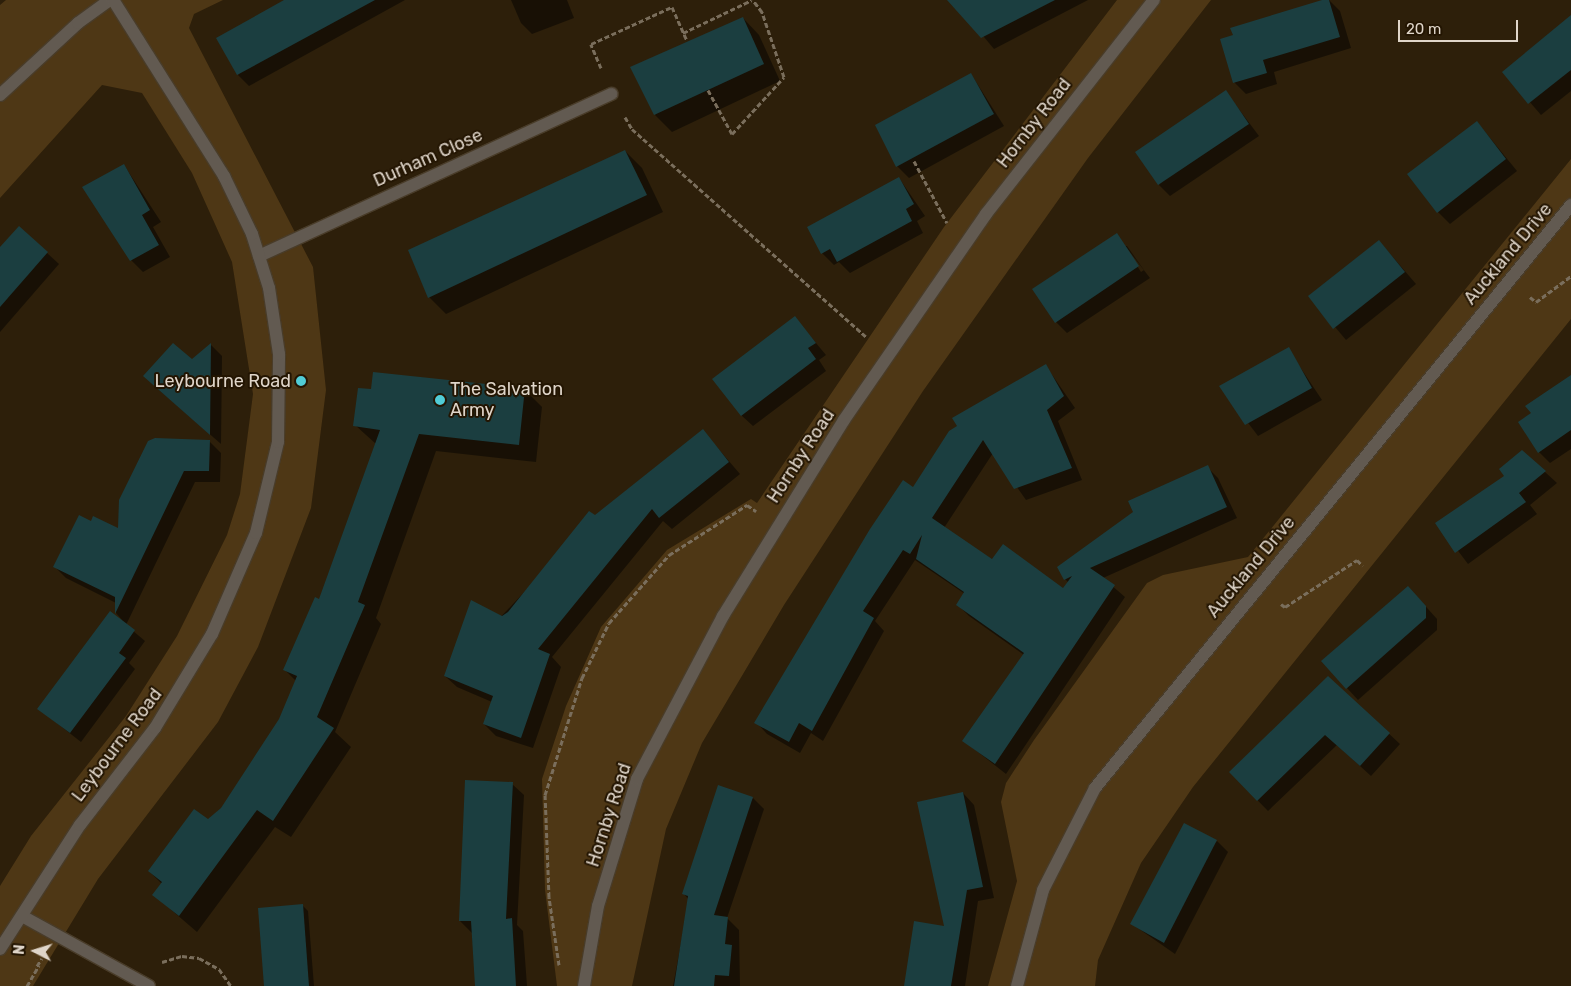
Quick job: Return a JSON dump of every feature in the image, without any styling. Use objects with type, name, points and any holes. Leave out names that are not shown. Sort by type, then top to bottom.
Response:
[{"type":"street","points":[[0,95],[51,46],[111,0]]},
{"type":"street","name":"Leybourne Road","points":[[0,949],[80,825],[155,728],[191,672],[233,591],[256,533],[273,470],[281,394],[272,299],[259,256],[224,176],[111,0]]},
{"type":"street","name":"Hornby Road","points":[[584,986],[604,885],[652,746],[799,490],[889,355],[1028,158],[1154,0]]},
{"type":"street","name":"Durham Close","points":[[259,256],[612,94]]},
{"type":"street","name":"Auckland Drive","points":[[1017,986],[1043,890],[1095,788],[1571,205]]},
{"type":"street","points":[[22,916],[149,986]]},
{"type":"path","points":[[684,33],[752,0],[762,12],[784,77],[732,134],[708,90]]},
{"type":"path","points":[[687,42],[672,7],[591,44],[612,94],[632,129],[889,355]]},
{"type":"path","points":[[914,161],[950,227]]},
{"type":"path","points":[[1532,298],[1536,302],[1571,276]]},
{"type":"path","points":[[562,974],[550,906],[546,795],[585,671],[609,623],[669,555],[747,506],[761,514]]},
{"type":"path","points":[[1281,604],[1285,607],[1357,560],[1363,566]]},
{"type":"shaded area","points":[[6,0],[223,0],[194,14],[189,28],[313,267],[326,390],[311,508],[258,647],[218,722],[98,879],[33,986],[0,986],[0,886],[31,836],[126,716],[177,636],[227,535],[240,494],[253,394],[232,262],[192,173],[142,93],[102,85],[0,198],[0,5]]},
{"type":"shaded area","points":[[1117,0],[1211,0],[1088,158],[923,391],[784,605],[702,743],[666,829],[632,986],[557,986],[545,890],[542,779],[566,706],[601,627],[667,550],[751,499],[757,503],[944,227]]},
{"type":"shaded area","points":[[1571,159],[1571,319],[1193,787],[1141,863],[1098,960],[1095,986],[988,986],[1017,881],[1001,802],[1006,783],[1034,740],[1147,583],[1163,575],[1248,557]]},
{"type":"building","points":[[284,0],[375,0],[237,75],[216,38]]},
{"type":"building","points":[[947,0],[1055,0],[981,38]]},
{"type":"building","points":[[1322,0],[1329,0],[1340,37],[1263,60],[1267,73],[1233,83],[1220,39],[1233,35],[1230,28]]},
{"type":"building","points":[[1571,15],[1571,70],[1528,104],[1502,72]]},
{"type":"building","points":[[743,17],[764,64],[654,115],[630,67]]},
{"type":"building","points":[[971,73],[994,114],[896,167],[875,125]]},
{"type":"building","points":[[1226,90],[1249,124],[1158,185],[1135,152]]},
{"type":"building","points":[[1477,121],[1506,159],[1437,213],[1407,174]]},
{"type":"building","points":[[625,150],[647,195],[428,298],[408,250]]},
{"type":"building","points":[[124,164],[150,210],[142,215],[159,245],[130,261],[82,187]]},
{"type":"building","points":[[899,177],[914,204],[906,209],[912,221],[837,262],[830,249],[821,254],[807,227]]},
{"type":"building","points":[[19,226],[48,252],[0,307],[0,247]]},
{"type":"building","points":[[1117,233],[1139,266],[1055,323],[1032,289]]},
{"type":"building","points":[[1379,240],[1405,272],[1333,329],[1308,296]]},
{"type":"building","points":[[795,316],[816,343],[808,348],[816,359],[741,416],[712,379]]},
{"type":"building","points":[[173,343],[192,359],[211,343],[210,435],[143,376]]},
{"type":"building","points":[[1289,347],[1312,388],[1245,425],[1219,386]]},
{"type":"building","points":[[1046,364],[1064,396],[1047,410],[1072,468],[1014,489],[983,440],[932,518],[992,559],[1003,544],[1063,588],[1072,576],[1064,580],[1057,567],[1133,512],[1128,501],[1208,465],[1227,507],[1090,568],[1115,585],[995,764],[962,741],[1024,653],[956,605],[964,592],[916,559],[922,535],[910,554],[903,550],[863,611],[874,618],[812,731],[799,723],[789,742],[754,723],[870,529],[903,480],[913,487],[949,431],[957,426],[952,418]]},
{"type":"building","points":[[373,372],[525,388],[519,445],[419,434],[358,602],[365,605],[317,717],[334,728],[273,821],[257,810],[179,916],[152,895],[162,882],[148,871],[194,809],[208,819],[221,808],[279,719],[297,676],[283,670],[315,597],[319,599],[380,430],[353,426],[358,388],[371,389]]},
{"type":"building","points":[[1571,375],[1571,430],[1538,453],[1518,422],[1531,413],[1525,406]]},
{"type":"building","points":[[703,429],[729,462],[659,518],[652,509],[538,649],[550,654],[521,738],[483,724],[493,696],[444,676],[471,600],[502,616],[508,612],[589,511],[595,515]]},
{"type":"building","points":[[155,438],[210,440],[209,471],[184,471],[115,614],[115,597],[53,567],[79,515],[91,521],[93,516],[118,528],[119,500],[148,441]]},
{"type":"building","points":[[1522,450],[1546,471],[1519,493],[1526,502],[1455,553],[1435,523],[1504,476],[1499,469]]},
{"type":"building","points":[[1408,586],[1426,606],[1426,618],[1346,689],[1321,661]]},
{"type":"building","points":[[110,611],[135,630],[119,653],[126,658],[70,733],[37,709]]},
{"type":"building","points":[[1328,676],[1390,733],[1360,766],[1325,735],[1257,801],[1229,772]]},
{"type":"building","points":[[465,780],[513,782],[506,919],[512,918],[516,986],[475,986],[471,921],[459,921]]},
{"type":"building","points":[[718,785],[753,797],[714,915],[728,917],[725,944],[732,945],[729,976],[715,975],[714,986],[674,986],[688,896],[682,894]]},
{"type":"building","points":[[963,792],[983,887],[967,890],[951,986],[904,986],[914,921],[944,926],[917,802]]},
{"type":"building","points":[[1184,823],[1217,840],[1164,943],[1130,924]]},
{"type":"building","points":[[303,904],[309,986],[264,986],[258,908]]},
{"type":"place","name":"Leybourne Road","points":[[301,381]]},
{"type":"place","name":"The Salvation Army","points":[[440,400]]}]
